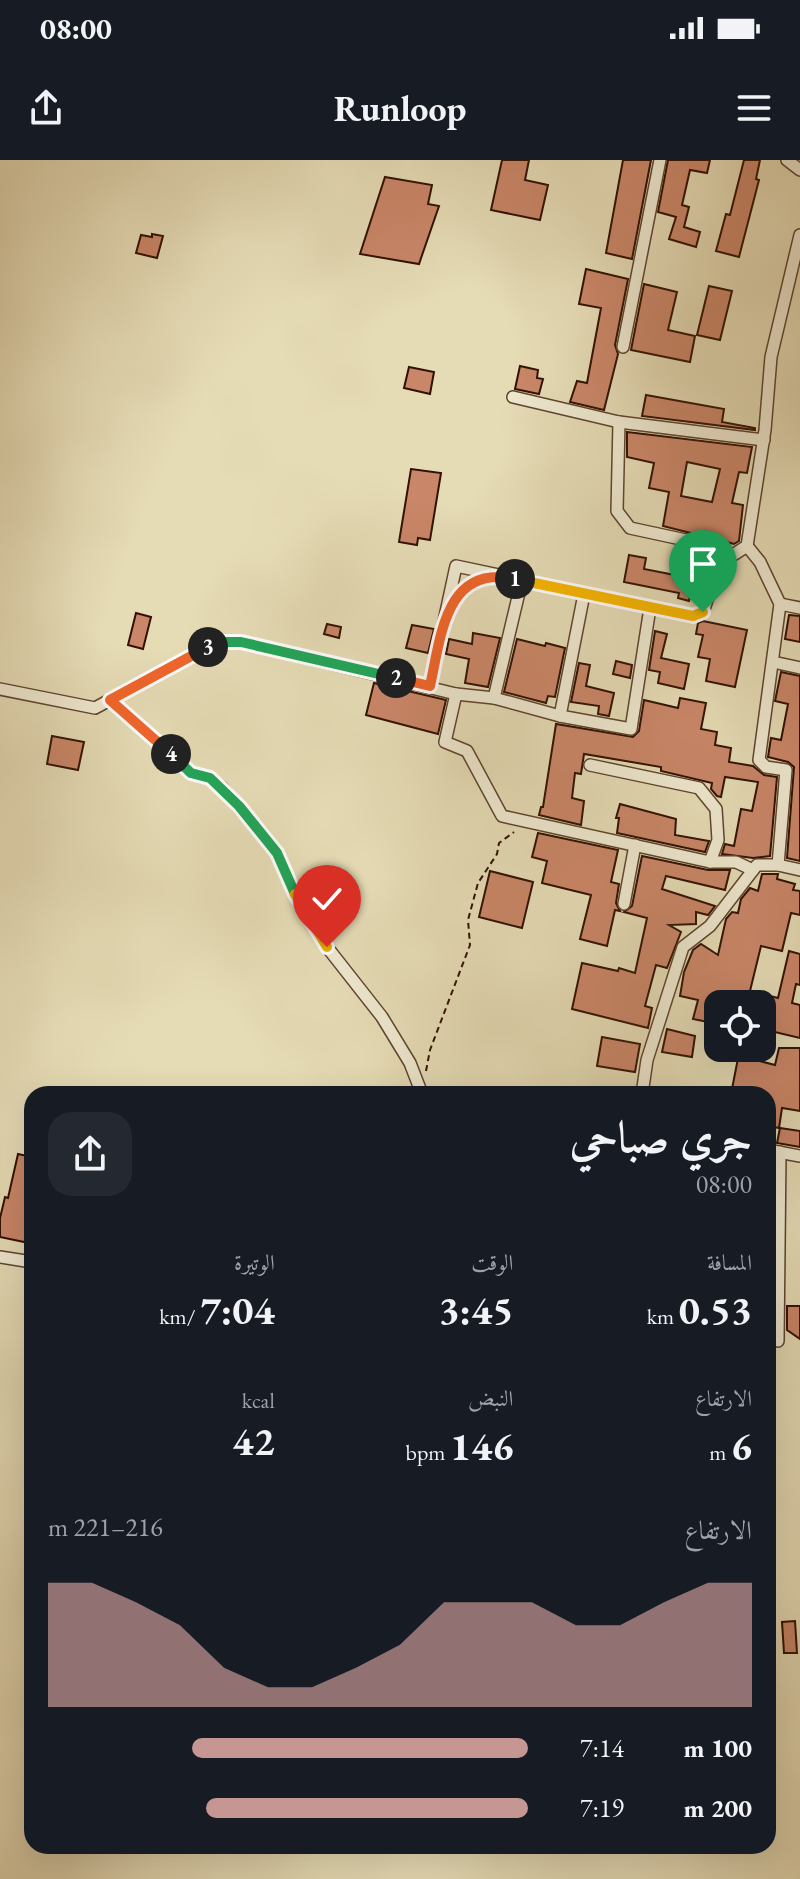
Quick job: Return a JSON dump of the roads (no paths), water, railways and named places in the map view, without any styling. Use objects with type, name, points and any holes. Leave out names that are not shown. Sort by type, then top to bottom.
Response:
[{"type":"street","points":[[623,347],[660,160]]},
{"type":"street","points":[[787,160],[800,170]]},
{"type":"street","points":[[430,686],[456,566],[650,608],[693,616],[703,612],[719,564],[747,546],[764,440],[771,357],[800,235]]},
{"type":"street","points":[[513,397],[619,422],[764,440]]},
{"type":"street","points":[[619,422],[617,511],[630,528],[718,547],[730,557]]},
{"type":"street","points":[[747,546],[760,562],[780,604],[759,760],[766,767],[800,772]]},
{"type":"street","points":[[494,698],[522,580]]},
{"type":"street","points":[[560,716],[584,594]]},
{"type":"street","points":[[780,604],[800,608]]},
{"type":"street","points":[[0,689],[95,708],[217,642],[241,642],[456,694],[494,698],[560,716],[631,729],[650,608]]},
{"type":"street","points":[[773,662],[800,668]]},
{"type":"street","points":[[456,694],[445,742],[467,751],[502,816],[710,862],[736,862],[753,870]]},
{"type":"street","points":[[110,700],[191,773],[210,778],[222,788],[260,831],[277,853],[301,905],[327,947],[382,1017],[410,1063],[419,1086]]},
{"type":"street","points":[[590,765],[699,788],[716,809],[718,840],[710,862]]},
{"type":"street","points":[[778,865],[786,770]]},
{"type":"street","points":[[624,904],[635,845]]},
{"type":"street","points":[[643,1086],[647,1060],[683,947],[710,926],[757,865],[778,865],[800,870]]},
{"type":"street","points":[[776,1151],[800,1156]]},
{"type":"street","points":[[776,1246],[778,1341]]},
{"type":"street","points":[[0,1257],[24,1261]]}]
